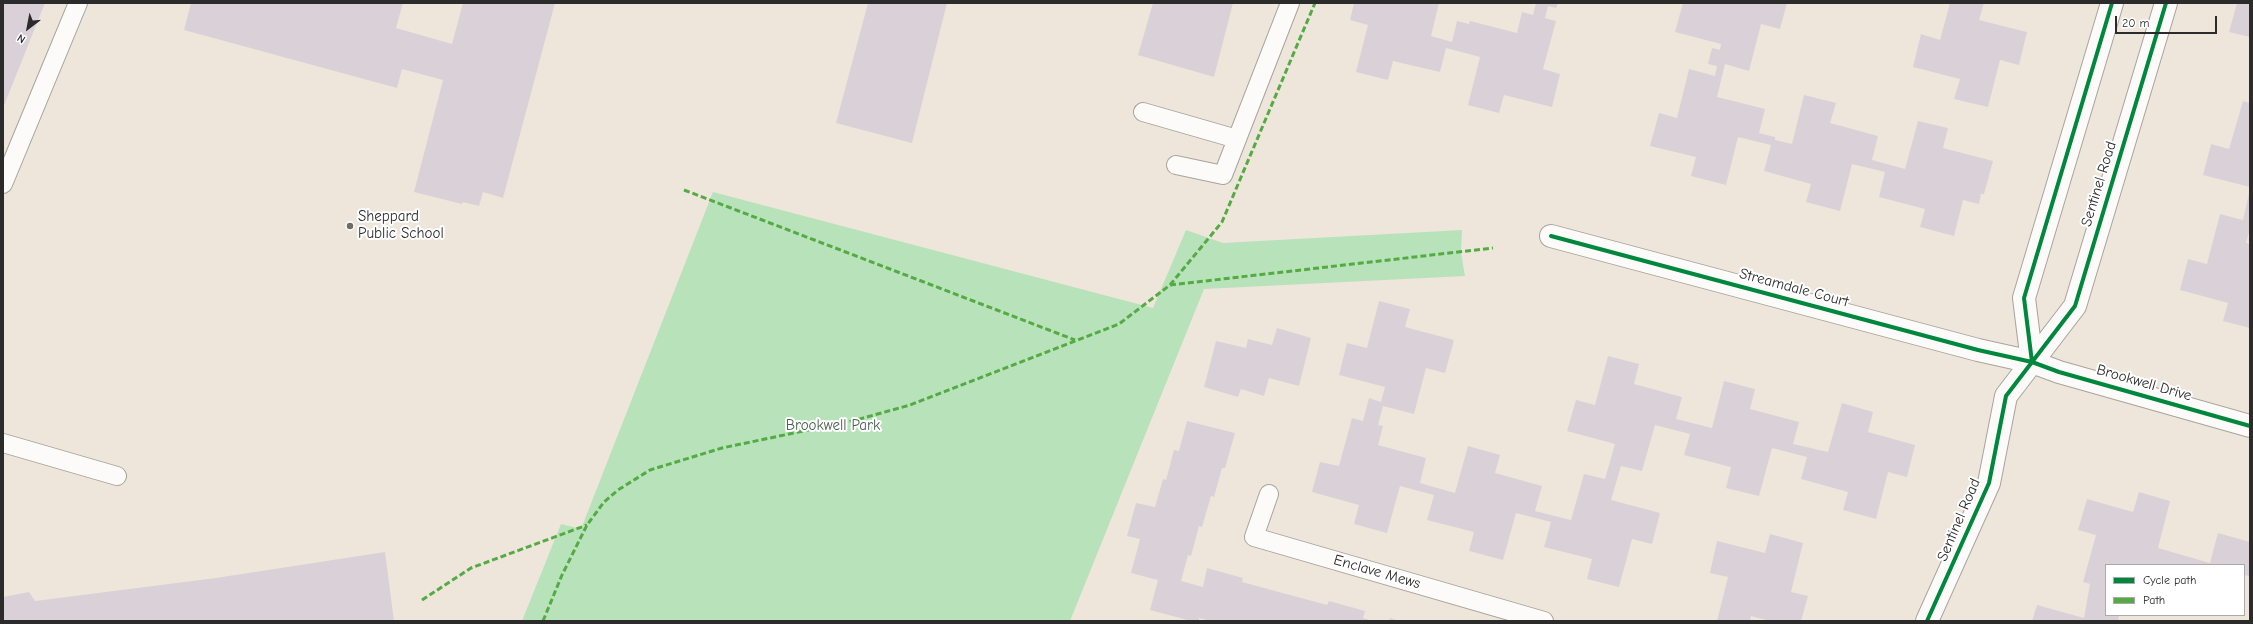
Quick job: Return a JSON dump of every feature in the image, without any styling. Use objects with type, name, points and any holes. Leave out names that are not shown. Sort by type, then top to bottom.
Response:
[{"type":"street","points":[[2032,362],[2024,298],[2112,3]]},
{"type":"street","name":"Sentinel Road","points":[[1927,621],[1989,483],[2006,396],[2075,306],[2166,3]]},
{"type":"street","name":"Streamdale Court","points":[[1551,236],[1978,350],[2032,362]]},
{"type":"street","name":"Brookwell Drive","points":[[2032,362],[2059,372],[2250,426]]},
{"type":"lane","points":[[3,184],[78,3]]},
{"type":"lane","points":[[1176,165],[1223,175],[1290,3]]},
{"type":"lane","points":[[1143,112],[1237,139]]},
{"type":"lane","points":[[3,443],[117,476]]},
{"type":"lane","name":"Enclave Mews","points":[[1269,494],[1254,537],[1544,621]]},
{"type":"green space","name":"Brookwell Park","points":[[713,192],[1153,308],[1186,230],[1223,243],[1462,230],[1461,253],[1465,276],[1204,289],[1070,621],[522,621],[561,524],[581,529]]},
{"type":"building","points":[[3,3],[45,3],[3,108]]},
{"type":"building","points":[[191,3],[403,3],[396,28],[452,44],[463,3],[555,3],[503,198],[483,192],[479,206],[463,202],[462,204],[414,192],[443,80],[402,69],[397,88],[184,30]]},
{"type":"building","points":[[868,3],[947,3],[912,143],[836,123]]},
{"type":"building","points":[[1153,3],[1233,3],[1214,77],[1138,55]]},
{"type":"building","points":[[1354,3],[1439,3],[1431,36],[1452,42],[1457,21],[1469,24],[1470,21],[1517,33],[1522,12],[1533,15],[1536,3],[1558,3],[1556,8],[1548,6],[1545,18],[1556,21],[1543,69],[1560,74],[1552,107],[1504,95],[1499,113],[1468,105],[1480,57],[1446,48],[1440,72],[1393,61],[1388,80],[1356,72],[1368,25],[1350,20]]},
{"type":"building","points":[[1683,3],[1787,3],[1780,29],[1761,24],[1749,71],[1725,64],[1717,97],[1765,109],[1759,133],[1775,137],[1775,140],[1792,144],[1804,95],[1836,103],[1830,123],[1878,136],[1872,160],[1905,169],[1918,121],[1948,128],[1943,148],[1993,161],[1984,194],[1981,194],[1979,204],[1963,200],[1954,236],[1920,227],[1925,209],[1879,197],[1885,172],[1852,164],[1840,211],[1806,202],[1811,184],[1764,171],[1771,145],[1738,137],[1726,185],[1691,176],[1696,157],[1650,146],[1659,113],[1677,118],[1689,69],[1715,76],[1717,66],[1708,64],[1712,48],[1720,50],[1721,44],[1675,32]]},
{"type":"building","points":[[1950,3],[1984,3],[1979,20],[2027,32],[2019,65],[2000,60],[1988,107],[1954,99],[1960,79],[1913,67],[1921,34],[1940,40]]},
{"type":"building","points":[[2237,3],[2250,3],[2250,37],[2229,32]]},
{"type":"building","points":[[2243,101],[2250,103],[2250,187],[2203,175],[2211,144],[2229,149]]},
{"type":"building","points":[[2250,189],[2250,228],[2246,243],[2250,244],[2250,328],[2223,321],[2228,303],[2180,290],[2188,259],[2207,264],[2220,214],[2243,220]]},
{"type":"building","points":[[1379,301],[1410,309],[1405,327],[1454,340],[1445,373],[1426,368],[1414,414],[1383,406],[1378,425],[1383,426],[1378,445],[1426,458],[1420,483],[1455,493],[1468,446],[1500,455],[1495,473],[1542,486],[1535,511],[1571,520],[1584,474],[1605,479],[1615,444],[1567,431],[1576,400],[1595,405],[1608,356],[1639,364],[1634,384],[1682,397],[1676,419],[1712,428],[1724,381],[1755,389],[1750,409],[1799,422],[1793,444],[1828,452],[1842,403],[1873,412],[1868,432],[1915,445],[1907,477],[1888,472],[1876,519],[1843,510],[1848,492],[1801,479],[1807,457],[1772,448],[1759,496],[1726,488],[1731,467],[1684,455],[1690,434],[1655,425],[1642,471],[1621,466],[1611,500],[1660,513],[1652,544],[1632,539],[1619,587],[1587,579],[1592,559],[1544,547],[1551,522],[1516,513],[1503,560],[1469,551],[1474,532],[1427,520],[1434,495],[1400,486],[1387,533],[1354,524],[1359,505],[1312,492],[1320,462],[1339,466],[1352,418],[1363,421],[1369,398],[1381,402],[1385,387],[1339,375],[1347,343],[1367,348]]},
{"type":"building","points":[[1277,328],[1311,338],[1299,386],[1269,378],[1264,396],[1241,389],[1238,397],[1204,387],[1216,341],[1246,348],[1248,339],[1272,345]]},
{"type":"building","points":[[1187,421],[1235,433],[1225,468],[1222,468],[1214,497],[1211,496],[1202,527],[1199,526],[1191,556],[1188,555],[1181,581],[1203,587],[1207,568],[1243,578],[1242,582],[1327,605],[1329,601],[1365,611],[1363,618],[1373,621],[1210,621],[1199,618],[1199,621],[1191,621],[1150,610],[1158,580],[1131,573],[1140,539],[1127,536],[1136,503],[1155,507],[1163,479],[1166,480],[1174,450],[1179,451]]},
{"type":"building","points":[[2139,492],[2170,501],[2158,548],[2210,563],[2218,533],[2250,542],[2250,576],[2245,575],[2245,564],[2105,564],[2105,616],[2119,616],[2118,621],[2032,621],[2037,605],[2084,618],[2090,584],[2083,582],[2096,535],[2078,530],[2087,499],[2133,512]]},
{"type":"building","points":[[1770,534],[1803,543],[1791,592],[1808,596],[1801,621],[1770,621],[1751,616],[1750,621],[1717,621],[1728,577],[1710,573],[1717,541],[1765,553]]},
{"type":"building","points":[[385,552],[394,621],[3,621],[3,597],[29,592],[35,601],[216,578]]},
{"type":"building","points":[[1390,618],[1400,621],[1389,621]]},
{"type":"marked path","points":[[543,621],[562,575],[587,525],[604,502],[618,490],[650,470],[722,448],[856,420],[910,405],[1119,324],[1170,285],[1222,222],[1315,3]]},
{"type":"marked path","points":[[684,190],[1075,340]]},
{"type":"marked path","points":[[1170,285],[1493,248]]},
{"type":"marked path","points":[[422,600],[471,568],[587,525]]},
{"type":"cycle path","points":[[2032,362],[2024,298],[2112,3]]},
{"type":"cycle path","points":[[1927,621],[1989,483],[2006,396],[2075,306],[2166,3]]},
{"type":"cycle path","points":[[1551,236],[1978,350],[2032,362],[2059,372],[2250,426]]},
{"type":"place","name":"Sheppard Public School","points":[[350,226]]}]
